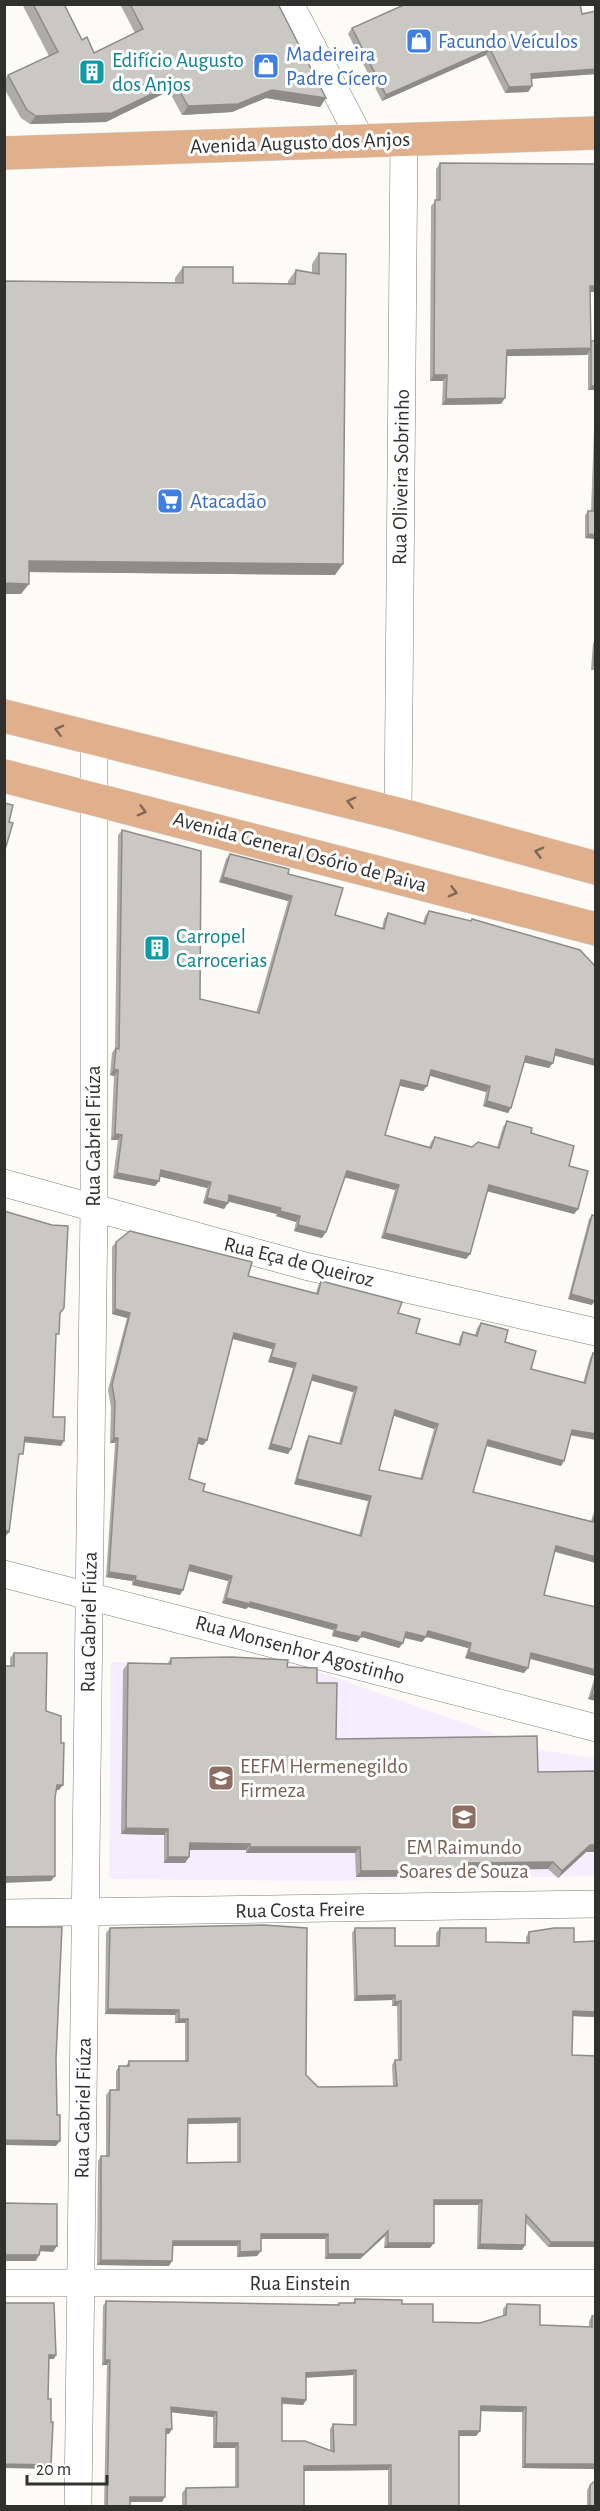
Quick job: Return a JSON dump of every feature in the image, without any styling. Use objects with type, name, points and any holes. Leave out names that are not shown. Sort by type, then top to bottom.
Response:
[{"type":"main road","name":"Avenida Augusto dos Anjos","points":[[7,147],[404,140],[596,133]]},
{"type":"main road","points":[[4,716],[398,814],[596,868]]},
{"type":"main road","name":"Avenida General Osório de Paiva","points":[[4,776],[596,929]]},
{"type":"street","points":[[290,4],[361,140]]},
{"type":"street","name":"Rua Oliveira Sobrinho","points":[[398,814],[404,140]]},
{"type":"street","name":"Rua Gabriel Fiúza","points":[[78,2506],[94,1208],[92,798],[94,738]]},
{"type":"street","name":"Rua Eça de Queiroz","points":[[4,1183],[305,1266],[596,1332]]},
{"type":"street","name":"Rua Monsenhor Agostinho","points":[[4,1574],[89,1594],[596,1728]]},
{"type":"street","name":"Rua Costa Freire","points":[[4,1913],[85,1914],[596,1904]]},
{"type":"street","name":"Rua Einstein","points":[[4,2283],[596,2283]]},
{"type":"shaded area","points":[[111,1662],[286,1664],[331,1676],[540,1750],[595,1758],[595,1876],[332,1881],[109,1879]]},
{"type":"building","points":[[33,4],[64,4],[82,40],[87,37],[94,53],[143,29],[130,4],[278,4],[326,98],[272,90],[238,104],[188,106],[175,83],[112,113],[36,116],[27,110],[8,75],[58,52]]},
{"type":"building","points":[[406,4],[580,4],[582,14],[596,11],[596,69],[531,74],[532,86],[509,87],[490,49],[386,95],[352,28]]},
{"type":"building","points":[[440,163],[596,164],[596,286],[590,286],[591,348],[507,350],[505,398],[446,399],[447,375],[434,375],[435,200],[440,200]]},
{"type":"building","name":"Atacadão","points":[[319,253],[346,254],[343,564],[29,561],[29,584],[4,583],[4,281],[183,283],[183,267],[233,267],[233,283],[295,284],[296,270],[319,274]]},
{"type":"building","points":[[591,341],[596,341],[596,386],[591,386]]},
{"type":"building","points":[[596,454],[596,535],[588,534],[588,511],[594,511]]},
{"type":"building","points":[[595,640],[596,666],[594,666]]},
{"type":"building","points":[[4,803],[13,805],[9,822],[13,823],[4,853]]},
{"type":"building","points":[[122,830],[201,851],[200,999],[259,1013],[292,896],[223,877],[230,854],[289,869],[288,874],[343,888],[335,915],[384,929],[388,913],[425,924],[429,911],[471,921],[472,919],[580,950],[596,967],[596,1060],[556,1049],[553,1063],[526,1056],[511,1108],[487,1101],[490,1086],[431,1070],[427,1086],[401,1080],[385,1135],[431,1148],[435,1137],[472,1147],[478,1142],[499,1148],[507,1121],[532,1128],[531,1133],[574,1146],[569,1166],[588,1171],[578,1209],[489,1185],[470,1254],[385,1233],[399,1185],[347,1171],[326,1232],[298,1225],[300,1216],[280,1211],[281,1208],[229,1195],[228,1203],[207,1198],[211,1182],[161,1170],[159,1181],[117,1173],[122,1135],[115,1134],[118,1070],[114,1069],[116,1048],[119,1049]]},
{"type":"building","points":[[4,1211],[52,1225],[68,1226],[64,1308],[60,1313],[59,1334],[56,1334],[53,1417],[65,1417],[64,1441],[25,1437],[23,1454],[19,1454],[9,1532],[4,1530]]},
{"type":"building","points":[[592,1215],[596,1216],[595,1301],[571,1294]]},
{"type":"building","points":[[130,1231],[252,1262],[248,1276],[318,1294],[321,1281],[402,1302],[398,1313],[420,1319],[416,1333],[460,1345],[463,1332],[477,1336],[481,1323],[508,1330],[505,1342],[536,1351],[531,1369],[585,1383],[593,1353],[596,1354],[596,1434],[572,1430],[564,1461],[488,1440],[473,1492],[593,1522],[596,1513],[596,1557],[556,1546],[544,1595],[596,1607],[596,1670],[531,1653],[528,1668],[469,1652],[471,1643],[428,1631],[426,1637],[406,1632],[403,1643],[365,1632],[362,1632],[361,1637],[335,1631],[337,1625],[226,1598],[232,1576],[190,1565],[183,1590],[135,1580],[136,1576],[109,1572],[118,1438],[114,1438],[115,1402],[112,1385],[130,1313],[115,1309],[116,1242]],"holes":[[[234,1333],[275,1344],[271,1357],[296,1363],[271,1444],[291,1449],[313,1375],[357,1387],[341,1444],[309,1436],[297,1479],[371,1496],[361,1536],[203,1491],[205,1484],[189,1479],[199,1438],[207,1440]],[[395,1410],[438,1424],[422,1479],[379,1470]]]},
{"type":"building","points":[[14,1653],[47,1653],[46,1711],[61,1716],[61,1743],[64,1743],[63,1785],[57,1785],[55,1798],[55,1876],[4,1877],[4,1666],[14,1666]]},
{"type":"building","points":[[231,1657],[288,1660],[287,1667],[317,1668],[317,1683],[337,1683],[336,1739],[537,1736],[538,1772],[596,1771],[596,1845],[590,1845],[562,1871],[553,1862],[467,1863],[467,1870],[361,1871],[360,1847],[250,1847],[250,1844],[190,1843],[189,1857],[168,1857],[168,1829],[126,1828],[128,1663],[171,1664],[171,1658]]},
{"type":"building","points":[[596,1681],[596,1695],[592,1694]]},
{"type":"building","points":[[264,1925],[307,1928],[306,2075],[318,2087],[397,2086],[395,2060],[401,2060],[401,2001],[395,2002],[395,1995],[357,1996],[355,1928],[395,1928],[395,1946],[439,1946],[440,1928],[486,1928],[486,1942],[529,1943],[529,1932],[574,1928],[574,1942],[596,1941],[596,2012],[573,2011],[572,2055],[596,2056],[596,2242],[551,2242],[526,2215],[525,2245],[480,2244],[482,2200],[434,2200],[434,2243],[388,2243],[388,2231],[364,2254],[328,2254],[328,2234],[261,2234],[261,2251],[240,2252],[240,2241],[173,2241],[172,2261],[101,2260],[101,2156],[109,2156],[110,2090],[119,2090],[119,2066],[129,2066],[129,2061],[188,2061],[188,2019],[179,2019],[179,2010],[108,2009],[110,1928]],"holes":[[[240,2118],[240,2162],[187,2163],[188,2119]]]},
{"type":"building","points":[[4,1927],[62,1927],[56,2059],[60,2141],[4,2140]]},
{"type":"building","points":[[4,2203],[57,2204],[57,2246],[41,2246],[39,2255],[4,2255]]},
{"type":"building","points":[[355,2299],[402,2300],[402,2304],[433,2304],[433,2322],[480,2323],[506,2315],[507,2304],[540,2305],[540,2325],[592,2327],[592,2316],[596,2316],[596,2464],[525,2464],[526,2407],[481,2406],[480,2431],[459,2431],[459,2506],[391,2506],[391,2465],[304,2466],[304,2506],[186,2506],[186,2488],[238,2487],[238,2443],[216,2443],[217,2412],[171,2407],[172,2429],[166,2429],[165,2497],[130,2497],[130,2506],[107,2506],[110,2360],[105,2360],[106,2301],[339,2305],[339,2303],[355,2303]],"holes":[[[356,2370],[356,2425],[333,2424],[334,2452],[305,2441],[282,2441],[282,2398],[306,2400],[306,2373]]]},
{"type":"building","points":[[4,2303],[54,2303],[56,2355],[49,2355],[48,2399],[51,2399],[51,2422],[53,2422],[51,2465],[4,2464]]},
{"type":"building","points":[[596,2480],[596,2506],[590,2506],[590,2485]]},
{"type":"place","name":"Facundo Veículos","points":[[419,41]]},
{"type":"place","name":"Madeireira Padre Cícero","points":[[266,66]]},
{"type":"place","name":"Edifício Augusto dos Anjos","points":[[92,72]]},
{"type":"place","name":"Atacadão","points":[[170,501]]},
{"type":"place","name":"Carropel Carrocerias","points":[[157,948]]},
{"type":"place","name":"EEFM Hermenegildo Firmeza","points":[[221,1778]]},
{"type":"place","name":"EM Raimundo Soares de Souza","points":[[464,1817]]}]
